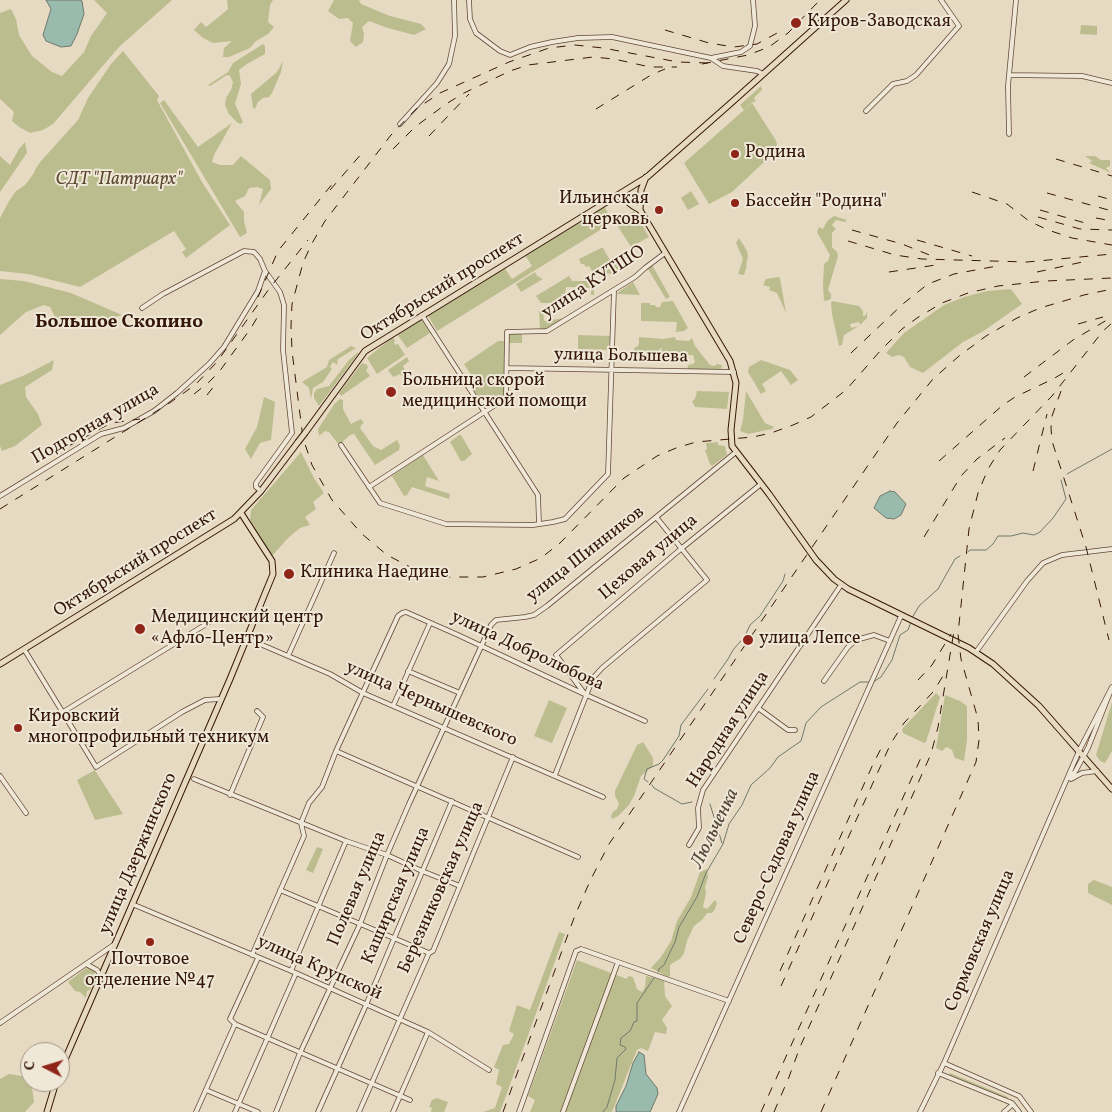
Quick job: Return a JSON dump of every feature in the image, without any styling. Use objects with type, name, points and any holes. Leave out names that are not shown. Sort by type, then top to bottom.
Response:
[{"type":"main road","name":"Октябрьский проспект","points":[[0,664],[241,513],[261,491],[365,351],[646,177],[846,0]]},
{"type":"main road","points":[[640,210],[642,186],[646,177]]},
{"type":"main road","points":[[630,204],[626,197],[629,188],[636,190],[640,197]]},
{"type":"main road","points":[[617,196],[640,210],[730,361],[736,383],[731,430],[731,442],[736,452],[824,570],[841,585],[976,652],[993,664],[1030,696],[1112,789]]},
{"type":"main road","name":"улица Дзержинского","points":[[70,1048],[273,574],[272,561],[241,513]]},
{"type":"main road","points":[[47,1112],[53,1092]]},
{"type":"street","points":[[400,124],[437,83],[449,64],[455,36],[454,0]]},
{"type":"street","points":[[469,0],[471,24],[476,33],[500,51],[510,55],[543,43],[598,37],[627,40],[711,58],[723,66],[757,71],[763,74]]},
{"type":"street","points":[[711,58],[741,52],[750,46],[755,26],[753,0]]},
{"type":"street","points":[[866,111],[893,84],[907,81],[916,75],[959,26],[941,0]]},
{"type":"street","points":[[1009,134],[1008,86],[1016,0]]},
{"type":"street","points":[[1010,75],[1082,76],[1112,83]]},
{"type":"street","points":[[142,308],[163,294],[244,251],[256,254],[263,264],[265,271],[280,292],[284,305],[283,350],[292,433],[256,483],[256,487],[261,491]]},
{"type":"street","name":"улица КУТШО","points":[[507,368],[507,332],[547,331],[635,277],[665,253]]},
{"type":"street","name":"Подгорная улица","points":[[0,496],[102,434],[124,428],[154,411],[177,393],[210,364],[224,347],[256,296],[265,271]]},
{"type":"street","points":[[341,445],[380,503],[446,524],[516,526],[565,519],[608,474],[614,290]]},
{"type":"street","points":[[422,315],[538,496],[539,524]]},
{"type":"street","points":[[369,487],[506,398],[507,368]]},
{"type":"street","name":"улица Большева","points":[[507,368],[734,372]]},
{"type":"street","name":"улица Шинников","points":[[417,786],[480,646],[493,622],[534,614],[547,606],[736,452]]},
{"type":"street","name":"Цеховая улица","points":[[587,696],[556,655],[761,484]]},
{"type":"street","points":[[555,774],[593,678],[602,668],[707,580],[656,517]]},
{"type":"street","points":[[976,652],[1027,581],[1043,563],[1062,555],[1112,549]]},
{"type":"street","points":[[288,656],[334,553]]},
{"type":"street","name":"Народная улица","points":[[689,845],[698,828],[698,808],[703,790],[841,585]]},
{"type":"street","name":"улица Добролюбова","points":[[363,692],[398,616],[406,612],[645,721]]},
{"type":"street","name":"Северо-Садовая улица","points":[[679,1112],[868,689],[903,617]]},
{"type":"street","points":[[63,712],[208,623]]},
{"type":"street","points":[[393,706],[430,623]]},
{"type":"street","points":[[824,681],[848,647],[856,640],[874,634],[890,641]]},
{"type":"street","name":"улица Чернышевского","points":[[246,638],[330,674],[393,706],[555,774],[603,797]]},
{"type":"street","points":[[24,649],[96,767],[182,712],[205,700],[220,699]]},
{"type":"street","points":[[408,671],[460,694]]},
{"type":"street","name":"Сормовская улица","points":[[920,1112],[944,1063],[1079,751],[1112,687]]},
{"type":"street","name":"Сормовская улица","points":[[1067,781],[1075,772],[1084,756],[1106,706],[1112,687]]},
{"type":"street","points":[[252,955],[304,836],[301,823],[309,802],[322,787],[363,692]]},
{"type":"street","points":[[758,708],[788,730],[795,730]]},
{"type":"street","points":[[230,795],[264,717],[257,711]]},
{"type":"street","points":[[336,751],[578,857]]},
{"type":"street","name":"Березниковская улица","points":[[359,1112],[429,954],[433,951],[513,757]]},
{"type":"street","points":[[1067,781],[1082,772],[1097,772]]},
{"type":"street","points":[[0,776],[26,812]]},
{"type":"street","points":[[194,779],[346,841],[387,855],[460,886]]},
{"type":"street","name":"Полевая улица","points":[[276,1112],[300,1054],[360,924],[417,786]]},
{"type":"street","name":"Каширская улица","points":[[318,1112],[366,1005],[452,801]]},
{"type":"street","points":[[235,1112],[267,1038],[318,906],[346,841]]},
{"type":"street","points":[[280,890],[429,954]]},
{"type":"street","name":"улица Крупской","points":[[132,904],[428,1032],[489,1070]]},
{"type":"street","points":[[0,1023],[115,944]]},
{"type":"street","points":[[519,1112],[576,951],[581,949],[729,1002]]},
{"type":"street","points":[[258,958],[230,1019],[235,1024],[300,1054],[410,1100]]},
{"type":"street","points":[[563,1112],[618,962]]},
{"type":"street","points":[[86,964],[97,970],[101,977]]},
{"type":"street","points":[[196,1112],[235,1024]]},
{"type":"street","points":[[393,1112],[428,1032]]},
{"type":"street","points":[[944,1063],[1019,1096],[1032,1112]]},
{"type":"street","points":[[938,1073],[1014,1104],[1019,1112]]},
{"type":"street","points":[[206,1090],[258,1112]]},
{"type":"street","points":[[1004,1112],[1014,1104]]},
{"type":"green space","points":[[94,0],[172,0],[119,47],[53,124],[43,130],[30,133],[12,121],[14,112],[0,99],[0,13],[11,9],[16,19],[19,35],[32,56],[52,72],[62,76],[84,52],[91,36],[107,13]]},
{"type":"green space","points":[[227,0],[273,0],[270,5],[268,22],[274,27],[250,48],[229,57],[223,57],[224,48],[232,41],[213,43],[203,38],[194,30],[201,22],[206,27],[228,9]]},
{"type":"green space","points":[[334,0],[359,0],[361,4],[390,16],[421,24],[426,29],[414,35],[369,21],[362,27],[364,34],[363,42],[356,47],[350,41],[353,23],[348,18],[339,19],[328,11]]},
{"type":"green space","points":[[1081,25],[1097,26],[1097,35],[1080,34]]},
{"type":"green space","points":[[263,44],[265,46],[265,54],[239,70],[241,84],[235,104],[243,122],[241,124],[229,114],[225,105],[233,82],[230,76],[227,75],[210,86],[208,85],[228,72],[233,63]]},
{"type":"green space","name":"СДТ \"Патриарх\"","points":[[123,51],[159,96],[157,100],[202,182],[230,225],[186,258],[182,252],[186,249],[174,231],[80,287],[28,274],[0,271],[0,218],[9,201],[16,191],[25,185],[41,161],[78,120],[88,98],[111,64]]},
{"type":"green space","points":[[283,61],[281,72],[272,93],[269,97],[263,98],[258,102],[255,109],[253,108],[251,94],[277,72]]},
{"type":"green space","points":[[761,86],[762,90],[754,98],[756,101],[744,110],[740,105]]},
{"type":"green space","points":[[164,100],[198,147],[232,123],[212,162],[220,165],[233,165],[241,156],[270,180],[271,189],[259,205],[263,189],[257,187],[249,188],[245,196],[235,201],[244,212],[247,233],[240,237],[160,103]]},
{"type":"green space","name":"Родина","points":[[752,103],[775,139],[777,144],[775,152],[732,192],[709,204],[684,163]]},
{"type":"green space","points":[[25,142],[27,153],[0,192],[0,156],[10,165]]},
{"type":"green space","points":[[1085,156],[1095,156],[1101,160],[1110,160],[1110,166],[1106,168],[1111,173],[1089,163],[1092,161]]},
{"type":"green space","points":[[691,191],[699,204],[688,210],[681,198]]},
{"type":"green space","points":[[604,206],[613,222],[437,331],[427,314],[504,267],[512,279],[532,266],[525,255]]},
{"type":"green space","points":[[634,211],[649,237],[631,247],[615,222]]},
{"type":"green space","points":[[834,216],[847,220],[845,222],[836,220],[832,225],[836,229],[832,233],[832,247],[838,256],[828,290],[831,298],[824,301],[824,264],[828,261],[830,255],[817,232],[819,227],[823,229],[827,221]]},
{"type":"green space","points":[[739,238],[748,256],[744,275],[738,274],[743,259],[736,243]]},
{"type":"green space","points":[[603,248],[611,262],[616,261],[618,274],[593,273],[589,266],[586,267],[584,264],[581,264],[579,259]]},
{"type":"green space","points":[[652,265],[670,297],[666,299],[648,269]]},
{"type":"green space","points":[[535,272],[537,276],[543,279],[521,292],[516,284]]},
{"type":"green space","points":[[569,276],[572,281],[589,281],[589,284],[594,284],[594,295],[591,295],[591,288],[566,287],[565,294],[561,294],[565,303],[541,303],[536,296]]},
{"type":"green space","points":[[780,278],[786,313],[777,293],[769,290],[770,287],[763,285],[766,279]]},
{"type":"green space","points":[[0,279],[24,281],[71,293],[122,315],[106,320],[79,316],[70,319],[60,319],[55,317],[50,307],[44,305],[26,312],[0,335]]},
{"type":"green space","points":[[633,282],[640,295],[617,293]]},
{"type":"green space","points":[[1011,289],[1022,304],[982,332],[963,342],[923,373],[910,367],[904,357],[899,355],[892,357],[886,353],[904,333],[944,305],[987,291]]},
{"type":"green space","points":[[673,301],[688,328],[684,331],[676,332],[677,322],[641,321],[641,303],[650,303],[650,305],[660,307],[662,302]]},
{"type":"green space","points":[[832,301],[859,306],[863,311],[863,316],[867,313],[867,318],[860,325],[859,322],[850,324],[851,328],[859,326],[844,335],[842,345],[839,346],[832,314]]},
{"type":"green space","points":[[539,311],[543,311],[544,321],[565,318],[546,329],[540,329]]},
{"type":"green space","points":[[422,320],[430,333],[407,348],[397,334]]},
{"type":"green space","points":[[522,333],[522,343],[508,343],[507,396],[487,410],[468,381],[473,378],[464,364],[498,341],[507,341],[507,334]]},
{"type":"green space","points":[[578,335],[611,336],[608,350],[578,349]]},
{"type":"green space","points":[[393,337],[395,345],[398,344],[405,355],[377,374],[367,358]]},
{"type":"green space","points":[[639,337],[663,339],[675,337],[676,340],[689,341],[692,338],[695,346],[710,365],[722,365],[721,371],[687,370],[688,365],[695,362],[693,355],[661,352],[662,347],[658,351],[635,351],[634,348],[638,346]]},
{"type":"green space","points":[[351,346],[356,348],[338,359],[337,365],[333,362],[330,367],[332,369],[323,382],[313,388],[311,399],[309,388],[302,382],[327,367],[329,360]]},
{"type":"green space","points":[[358,352],[319,406],[314,398],[314,393],[317,389],[329,386],[349,360]]},
{"type":"green space","points":[[407,357],[409,361],[403,366],[406,373],[402,376],[400,374],[393,377],[388,370]]},
{"type":"green space","points":[[54,360],[52,370],[25,387],[26,397],[38,414],[42,425],[15,446],[2,451],[0,446],[0,385]]},
{"type":"green space","points":[[761,360],[790,370],[798,380],[791,385],[781,371],[762,384],[766,391],[761,394],[748,372],[749,367]]},
{"type":"green space","points":[[362,363],[367,365],[368,368],[366,370],[370,376],[341,396],[339,393]]},
{"type":"green space","points":[[697,391],[729,392],[727,409],[695,407],[692,401],[695,399]]},
{"type":"green space","points":[[746,391],[765,423],[774,427],[772,429],[748,434],[740,431]]},
{"type":"green space","points":[[264,397],[275,402],[271,440],[260,443],[251,459],[245,449],[257,427]]},
{"type":"green space","points":[[340,399],[343,400],[343,409],[351,424],[361,419],[364,423],[360,428],[373,446],[381,450],[397,440],[400,446],[399,450],[375,465],[354,434],[350,435],[339,445],[329,432],[325,431],[319,436],[318,429],[335,403]]},
{"type":"green space","points":[[461,435],[472,454],[464,461],[461,461],[450,442]]},
{"type":"green space","points":[[718,442],[718,445],[725,446],[727,455],[712,466],[705,450],[707,449],[706,443]]},
{"type":"green space","points":[[301,452],[324,493],[313,502],[316,509],[305,517],[310,525],[300,528],[272,556],[250,520],[251,510]]},
{"type":"green space","points":[[423,455],[439,481],[427,477],[425,486],[450,494],[449,499],[412,487],[407,495],[404,496],[392,476]]},
{"type":"green space","points":[[936,693],[940,697],[926,742],[924,743],[903,733],[902,729]]},
{"type":"green space","points":[[945,695],[967,706],[967,739],[964,761],[955,758],[952,750],[947,747],[942,751],[936,748]]},
{"type":"green space","points":[[549,700],[567,708],[552,743],[534,736]]},
{"type":"green space","points":[[1112,702],[1112,751],[1105,763],[1100,761],[1096,755]]},
{"type":"green space","points":[[643,742],[653,758],[653,766],[641,776],[629,805],[612,819],[611,816],[619,803],[615,796],[615,791],[637,745]]},
{"type":"green space","points":[[95,770],[123,814],[95,820],[77,780]]},
{"type":"green space","points":[[317,847],[323,849],[313,873],[306,870]]},
{"type":"green space","points":[[707,869],[708,877],[703,907],[707,909],[715,900],[717,903],[715,909],[712,913],[707,913],[694,926],[681,958],[670,965],[670,976],[668,977],[651,968],[671,941],[677,921],[691,897],[700,872]]},
{"type":"green space","points":[[1094,880],[1112,887],[1112,905],[1088,893],[1088,884]]},
{"type":"green space","points":[[559,932],[565,934],[500,1112],[483,1112],[495,1108],[502,1087],[496,1084],[499,1070],[494,1067],[503,1045],[509,1044],[514,1034],[509,1031],[517,1005],[530,1010]]},
{"type":"green space","points":[[577,960],[627,979],[628,976],[633,977],[637,989],[642,992],[645,987],[646,976],[664,980],[665,996],[672,1006],[662,1020],[667,1028],[666,1034],[655,1032],[648,1051],[641,1048],[637,1050],[612,1112],[530,1112],[535,1100],[528,1096]]},
{"type":"green space","points":[[86,968],[93,969],[96,976],[90,990],[87,991],[86,998],[80,992],[75,991],[68,982]]},
{"type":"green space","points":[[950,1073],[1008,1097],[1007,1099],[949,1075]]},
{"type":"green space","points":[[9,1074],[20,1076],[20,1092],[33,1092],[34,1102],[25,1112],[0,1112],[0,1079]]},
{"type":"green space","points":[[437,1098],[448,1102],[444,1112],[431,1112],[432,1108],[429,1107],[432,1100]]},
{"type":"shaded area","points":[[46,0],[82,1],[84,14],[71,46],[61,47],[46,41],[43,35],[51,9]]},
{"type":"shaded area","points":[[890,491],[895,492],[906,504],[901,515],[894,519],[886,518],[874,508],[880,496]]},
{"type":"shaded area","points":[[639,1052],[644,1055],[646,1074],[657,1088],[658,1094],[650,1112],[616,1112],[616,1106]]},
{"type":"waterway","points":[[1067,474],[1112,449]]},
{"type":"waterway","points":[[968,552],[970,550],[986,550],[998,536],[1011,536],[1023,533],[1034,535],[1040,532],[1053,518],[1066,499],[1061,480]]},
{"type":"waterway","points":[[912,618],[919,606],[938,589],[955,559],[960,556]]},
{"type":"waterway","points":[[714,679],[733,650],[745,636],[750,625],[760,616],[783,581],[785,574]]},
{"type":"waterway","name":"Люльченка","points":[[658,972],[664,965],[675,942],[679,927],[697,897],[706,873],[723,844],[729,824],[742,805],[751,785],[770,768],[778,757],[801,741],[806,723],[821,707],[860,682],[873,682],[881,677],[892,660],[900,635],[908,630],[911,622]]},
{"type":"waterway","points":[[648,782],[644,779],[647,769],[659,764],[663,760],[679,736],[681,725],[708,689]]},
{"type":"waterway","points":[[652,785],[682,804],[692,802]]},
{"type":"waterway","points":[[710,804],[722,843]]},
{"type":"waterway","name":"Люльченка","points":[[603,1112],[607,1107],[615,1080],[617,1058],[626,1049],[620,1045],[621,1038],[630,1031],[634,1022],[637,1021],[637,1003],[654,978]]},
{"type":"railway","points":[[702,64],[748,55],[769,47],[788,33],[820,0]]},
{"type":"railway","points":[[665,30],[709,43],[734,47],[757,44],[779,32]]},
{"type":"railway","points":[[708,63],[678,62],[603,48],[575,45],[549,48],[509,62],[440,93],[416,109],[391,135],[325,221],[303,263],[292,304],[292,351],[303,438],[312,465],[332,500],[362,534],[387,555],[414,569],[450,577],[483,577],[516,569],[541,558],[560,543],[624,478],[657,456],[696,442],[753,437],[771,433],[811,417],[846,390],[902,329],[942,303],[968,293],[998,286],[1046,281],[1112,278]]},
{"type":"railway","points":[[393,149],[415,127],[446,104],[464,93],[510,71],[528,65],[593,57],[614,59],[650,67],[677,67]]},
{"type":"railway","points":[[596,109],[651,75],[665,69]]},
{"type":"railway","points":[[429,136],[469,94]]},
{"type":"railway","points":[[330,190],[363,152]]},
{"type":"railway","points":[[1056,159],[1112,176]]},
{"type":"railway","points":[[258,297],[278,251],[333,183]]},
{"type":"railway","points":[[972,192],[1007,204],[1029,221],[1048,230],[1072,238],[1112,245]]},
{"type":"railway","points":[[1047,193],[1112,211]]},
{"type":"railway","points":[[1098,196],[1112,200]]},
{"type":"railway","points":[[1040,210],[1092,225]]},
{"type":"railway","points":[[1038,217],[1080,229],[1112,230]]},
{"type":"railway","points":[[1096,218],[1112,221]]},
{"type":"railway","points":[[852,230],[902,244],[932,256]]},
{"type":"railway","points":[[0,509],[195,385],[217,362],[269,289],[308,240]]},
{"type":"railway","points":[[917,240],[972,256]]},
{"type":"railway","points":[[848,241],[895,255],[922,259],[1027,262],[1112,254]]},
{"type":"railway","points":[[1037,272],[1087,261]]},
{"type":"railway","points":[[889,272],[936,265]]},
{"type":"railway","points":[[851,353],[904,303],[928,284],[954,274],[997,266]]},
{"type":"railway","points":[[503,1112],[574,918],[609,844],[897,423],[933,379],[986,336],[1017,318],[1040,308],[1112,289]]},
{"type":"railway","points":[[194,394],[219,372],[261,311]]},
{"type":"railway","points":[[1078,324],[1103,317]]},
{"type":"railway","points":[[1024,377],[1073,340],[1112,317]]},
{"type":"railway","points":[[821,1112],[976,762],[979,740],[978,719],[961,659],[958,634],[969,529],[978,493],[988,469],[1000,450],[1052,396],[1103,331],[1112,323]]},
{"type":"railway","points":[[939,461],[1003,405],[1070,369]]},
{"type":"railway","points":[[207,395],[218,381]]},
{"type":"railway","points":[[1061,391],[1052,416],[1052,441],[1086,547],[1109,640]]},
{"type":"railway","points":[[1033,471],[1047,414]]},
{"type":"railway","points":[[67,447],[111,423],[140,419]]},
{"type":"railway","points":[[924,537],[961,476],[977,459],[1005,438]]},
{"type":"railway","points":[[774,1112],[800,1047],[931,754],[938,727],[954,631]]},
{"type":"railway","points":[[918,680],[932,665],[951,634]]},
{"type":"railway","points":[[781,986],[891,743],[904,723],[933,692],[943,676]]},
{"type":"railway","points":[[780,971],[884,743]]},
{"type":"railway","points":[[761,1112],[924,751]]},
{"type":"place","name":"Киров-Заводская","points":[[796,23]]},
{"type":"place","name":"Родина","points":[[735,154]]},
{"type":"place","name":"Бассейн \"Родина\"","points":[[735,203]]},
{"type":"place","name":"Ильинская церковь","points":[[659,210]]},
{"type":"place","name":"Больница скорой медицинской помощи","points":[[391,392]]},
{"type":"place","name":"Клиника Наедине","points":[[289,574]]},
{"type":"place","name":"Медицинский центр «Афло-Центр»","points":[[140,629]]},
{"type":"place","name":"улица Лепсе","points":[[748,640]]},
{"type":"place","name":"Кировский многопрофильный техникум","points":[[18,728]]},
{"type":"place","name":"Почтовое отделение №47","points":[[150,942]]},
{"type":"district","name":"Большое Скопино","points":[[119,324]]}]
